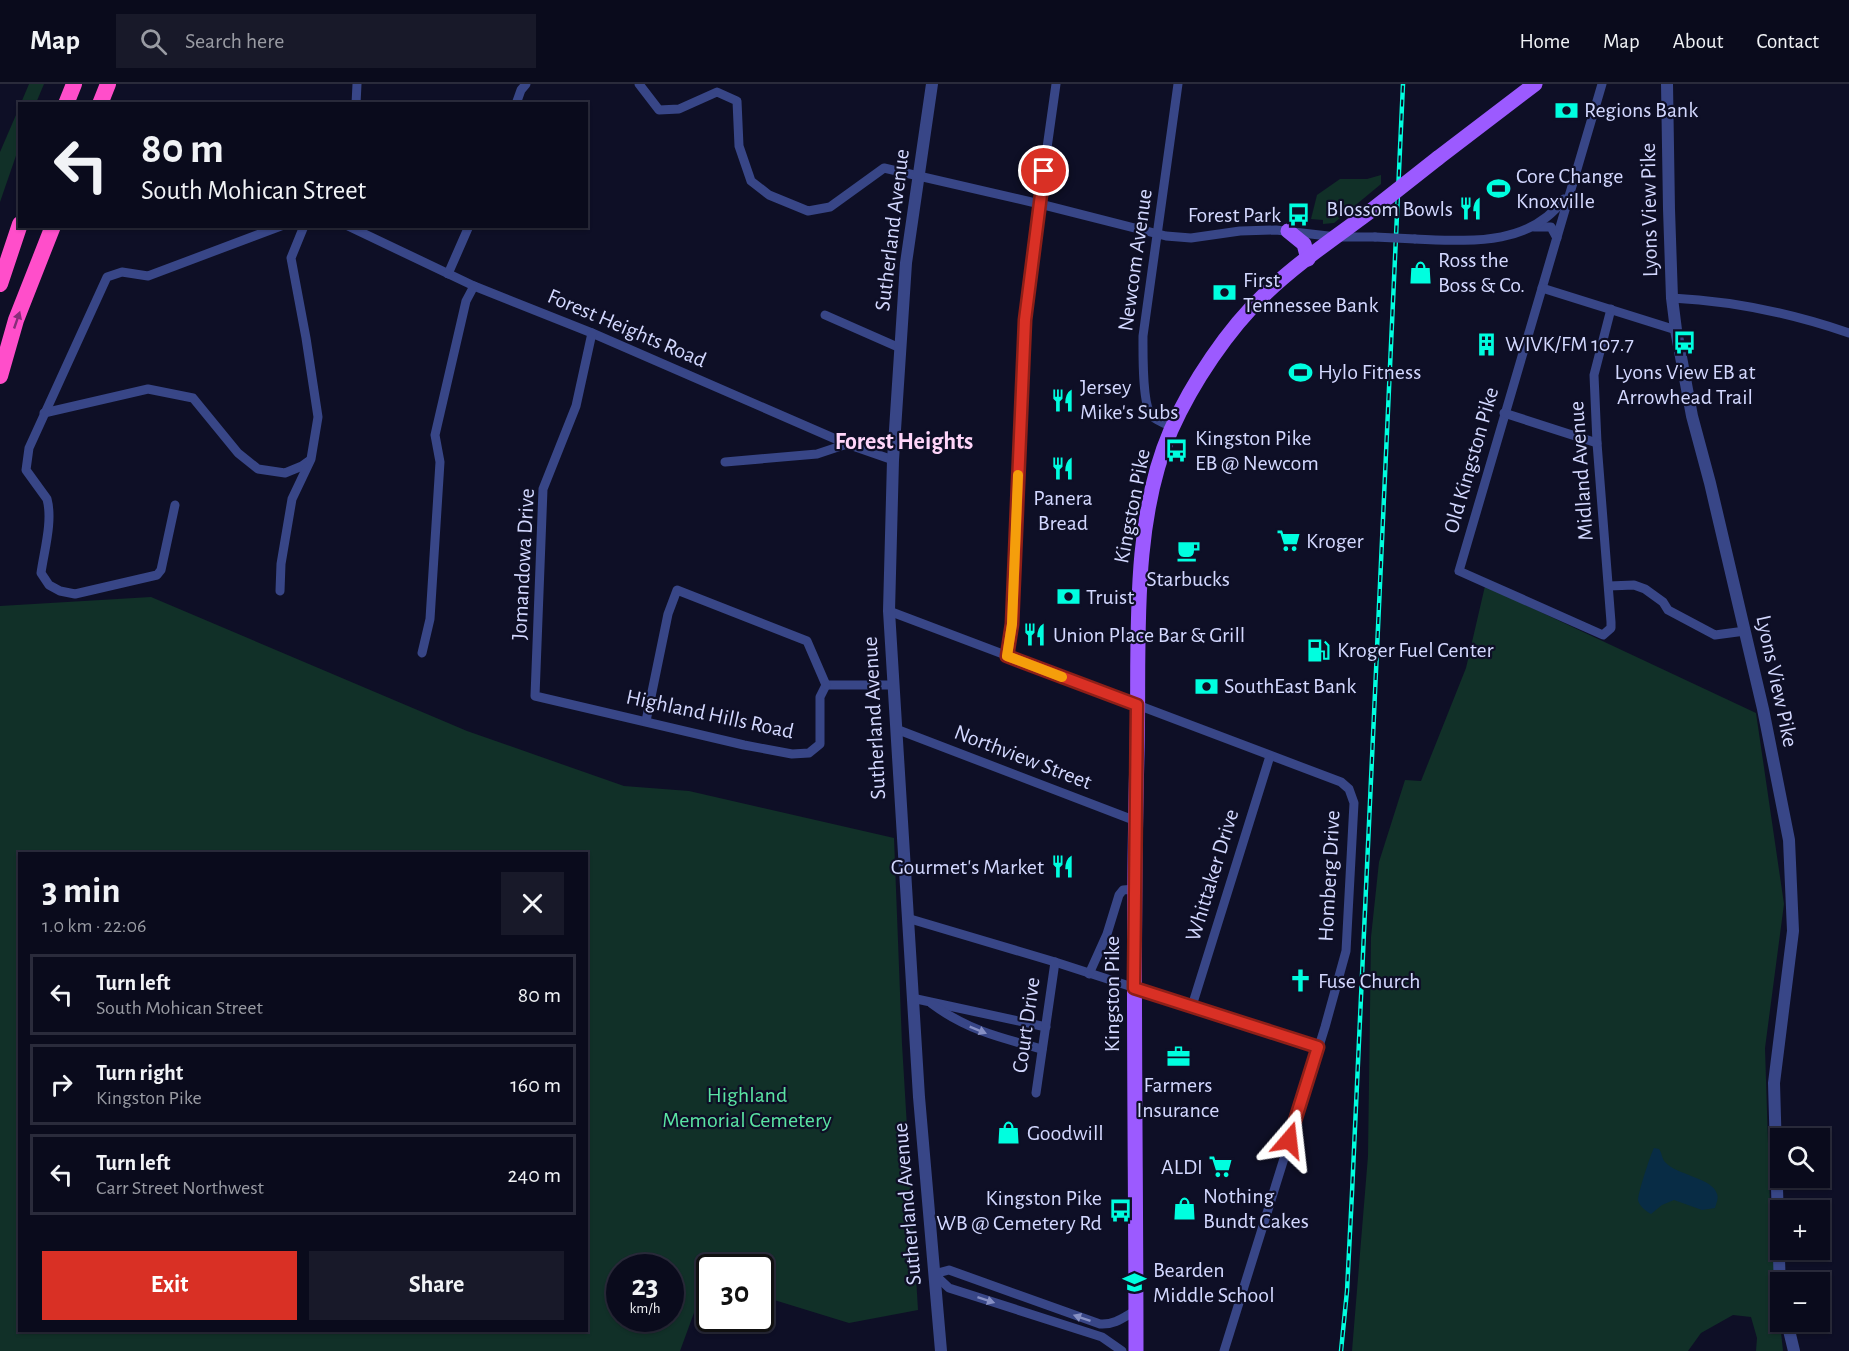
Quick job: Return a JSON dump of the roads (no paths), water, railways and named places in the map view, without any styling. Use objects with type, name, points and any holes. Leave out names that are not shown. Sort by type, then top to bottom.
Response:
[{"type":"highway","points":[[67,102],[74,84]]},
{"type":"highway","points":[[101,102],[108,84]]},
{"type":"highway","points":[[0,284],[19,228]]},
{"type":"highway","points":[[0,376],[16,320],[52,228]]},
{"type":"main road","name":"Kingston Pike","points":[[1136,1351],[1134,988],[1141,561],[1151,498],[1166,444],[1202,374],[1234,329],[1266,293],[1532,85]]},
{"type":"main road","points":[[1288,231],[1304,244],[1308,259]]},
{"type":"street","points":[[356,102],[357,84]]},
{"type":"street","points":[[517,102],[526,84]]},
{"type":"street","points":[[639,84],[659,110],[678,109],[717,92],[737,102],[739,146],[750,181],[769,195],[808,211],[830,207],[884,168],[1040,204],[1158,235],[1191,238],[1240,231],[1288,231],[1336,237],[1477,241],[1515,235],[1529,228],[1557,209],[1569,192]]},
{"type":"street","name":"Sutherland Avenue","points":[[932,84],[906,263],[893,460],[889,611],[912,998],[941,1351]]},
{"type":"street","points":[[1007,656],[1012,624],[1025,320],[1056,84]]},
{"type":"street","name":"Newcom Avenue","points":[[1173,427],[1151,415],[1146,405],[1143,336],[1178,84]]},
{"type":"street","name":"Old Kingston Pike","points":[[1602,84],[1459,571],[1599,634],[1607,632]]},
{"type":"street","name":"Lyons View Pike","points":[[1667,84],[1672,298],[1676,330],[1692,416],[1763,709],[1789,840],[1793,931],[1774,1083],[1779,1272]]},
{"type":"street","points":[[1529,228],[1542,226],[1551,228],[1557,238]]},
{"type":"street","points":[[175,505],[161,570],[157,575],[75,594],[60,591],[49,585],[41,573],[48,522],[48,504],[47,499],[26,470],[29,448],[106,277],[122,272],[148,276],[276,228]]},
{"type":"street","points":[[280,591],[281,564],[292,499],[311,459],[318,417],[291,258],[303,228]]},
{"type":"street","name":"Forest Heights Road","points":[[352,228],[474,286],[592,333],[847,444],[893,460]]},
{"type":"street","points":[[448,274],[468,228]]},
{"type":"street","points":[[422,653],[430,619],[440,462],[435,435],[466,301],[474,286]]},
{"type":"street","points":[[1542,288],[1676,330]]},
{"type":"street","points":[[1672,298],[1745,304],[1820,323],[1849,333]]},
{"type":"street","name":"Midland Avenue","points":[[1607,632],[1611,628],[1611,622],[1594,375],[1611,309]]},
{"type":"street","points":[[825,315],[900,348]]},
{"type":"street","name":"Jomandowa Drive","points":[[535,696],[543,489],[576,406],[592,333]]},
{"type":"street","points":[[44,411],[148,389],[193,398],[238,453],[258,469],[285,473],[302,466],[311,459]]},
{"type":"street","points":[[1504,413],[1597,443]]},
{"type":"street","points":[[725,462],[817,454],[847,444]]},
{"type":"street","points":[[1609,586],[1634,585],[1645,589],[1663,602],[1668,610],[1715,635],[1745,631]]},
{"type":"street","points":[[646,721],[668,614],[677,590],[807,641],[826,685],[893,685]]},
{"type":"street","name":"Homberg Drive","points":[[889,611],[1341,782],[1349,789],[1353,803],[1346,951],[1224,1351]]},
{"type":"street","name":"Highland Hills Road","points":[[535,696],[792,754],[809,753],[820,744],[820,697],[826,685]]},
{"type":"street","name":"Northview Street","points":[[896,729],[1136,821]]},
{"type":"street","name":"Whittaker Drive","points":[[1192,1006],[1270,756]]},
{"type":"street","points":[[1089,974],[1107,934],[1119,895],[1123,890],[1136,889]]},
{"type":"street","points":[[908,918],[1055,962],[1318,1047]]},
{"type":"street","name":"Court Drive","points":[[1036,1093],[1055,962]]},
{"type":"street","points":[[912,998],[1046,1027]]},
{"type":"street","points":[[928,1001],[952,1019],[983,1033],[1042,1049]]},
{"type":"street","points":[[934,1274],[949,1270],[1100,1324],[1119,1321],[1136,1311]]},
{"type":"street","points":[[934,1274],[949,1288],[1102,1337],[1122,1351]]},
{"type":"street","points":[[1789,1332],[1794,1351]]},
{"type":"water","points":[[1654,1148],[1659,1149],[1664,1161],[1670,1166],[1709,1184],[1718,1197],[1715,1208],[1702,1210],[1674,1200],[1662,1205],[1651,1214],[1643,1208],[1638,1200]]},
{"type":"railway","points":[[1341,1351],[1347,1291],[1352,1193],[1403,84]]},
{"type":"place","name":"Regions Bank","points":[[1566,110]]},
{"type":"place","name":"Core Change Knoxville","points":[[1498,189]]},
{"type":"place","name":"Blossom Bowls","points":[[1471,209]]},
{"type":"place","name":"Forest Park","points":[[1299,215]]},
{"type":"place","name":"Ross the Boss & Co.","points":[[1420,273]]},
{"type":"place","name":"First Tennessee Bank","points":[[1225,293]]},
{"type":"place","name":"Lyons View EB at Arrowhead Trail","points":[[1685,343]]},
{"type":"place","name":"WIVK/FM 107.7","points":[[1487,344]]},
{"type":"place","name":"Hylo Fitness","points":[[1300,372]]},
{"type":"place","name":"Jersey Mike's Subs","points":[[1062,400]]},
{"type":"place","name":"Kingston Pike EB @ Newcom","points":[[1177,451]]},
{"type":"place","name":"Panera Bread","points":[[1063,469]]},
{"type":"place","name":"Kroger","points":[[1288,541]]},
{"type":"place","name":"Starbucks","points":[[1188,550]]},
{"type":"place","name":"Truist","points":[[1068,597]]},
{"type":"place","name":"Union Place Bar & Grill","points":[[1035,635]]},
{"type":"place","name":"Kroger Fuel Center","points":[[1319,650]]},
{"type":"place","name":"SouthEast Bank","points":[[1206,686]]},
{"type":"place","name":"Gourmet's Market","points":[[1062,867]]},
{"type":"place","name":"Fuse Church","points":[[1300,981]]},
{"type":"place","name":"Farmers Insurance","points":[[1178,1056]]},
{"type":"place","name":"Goodwill","points":[[1009,1133]]},
{"type":"place","name":"ALDI","points":[[1221,1167]]},
{"type":"place","name":"Nothing Bundt Cakes","points":[[1185,1209]]},
{"type":"place","name":"Kingston Pike WB @ Cemetery Rd","points":[[1120,1211]]},
{"type":"place","name":"Bearden Middle School","points":[[1135,1283]]},
{"type":"district","name":"Forest Heights","points":[[904,442]]},
{"type":"park label","name":"Highland Memorial Cemetery","points":[[747,1108]]}]
